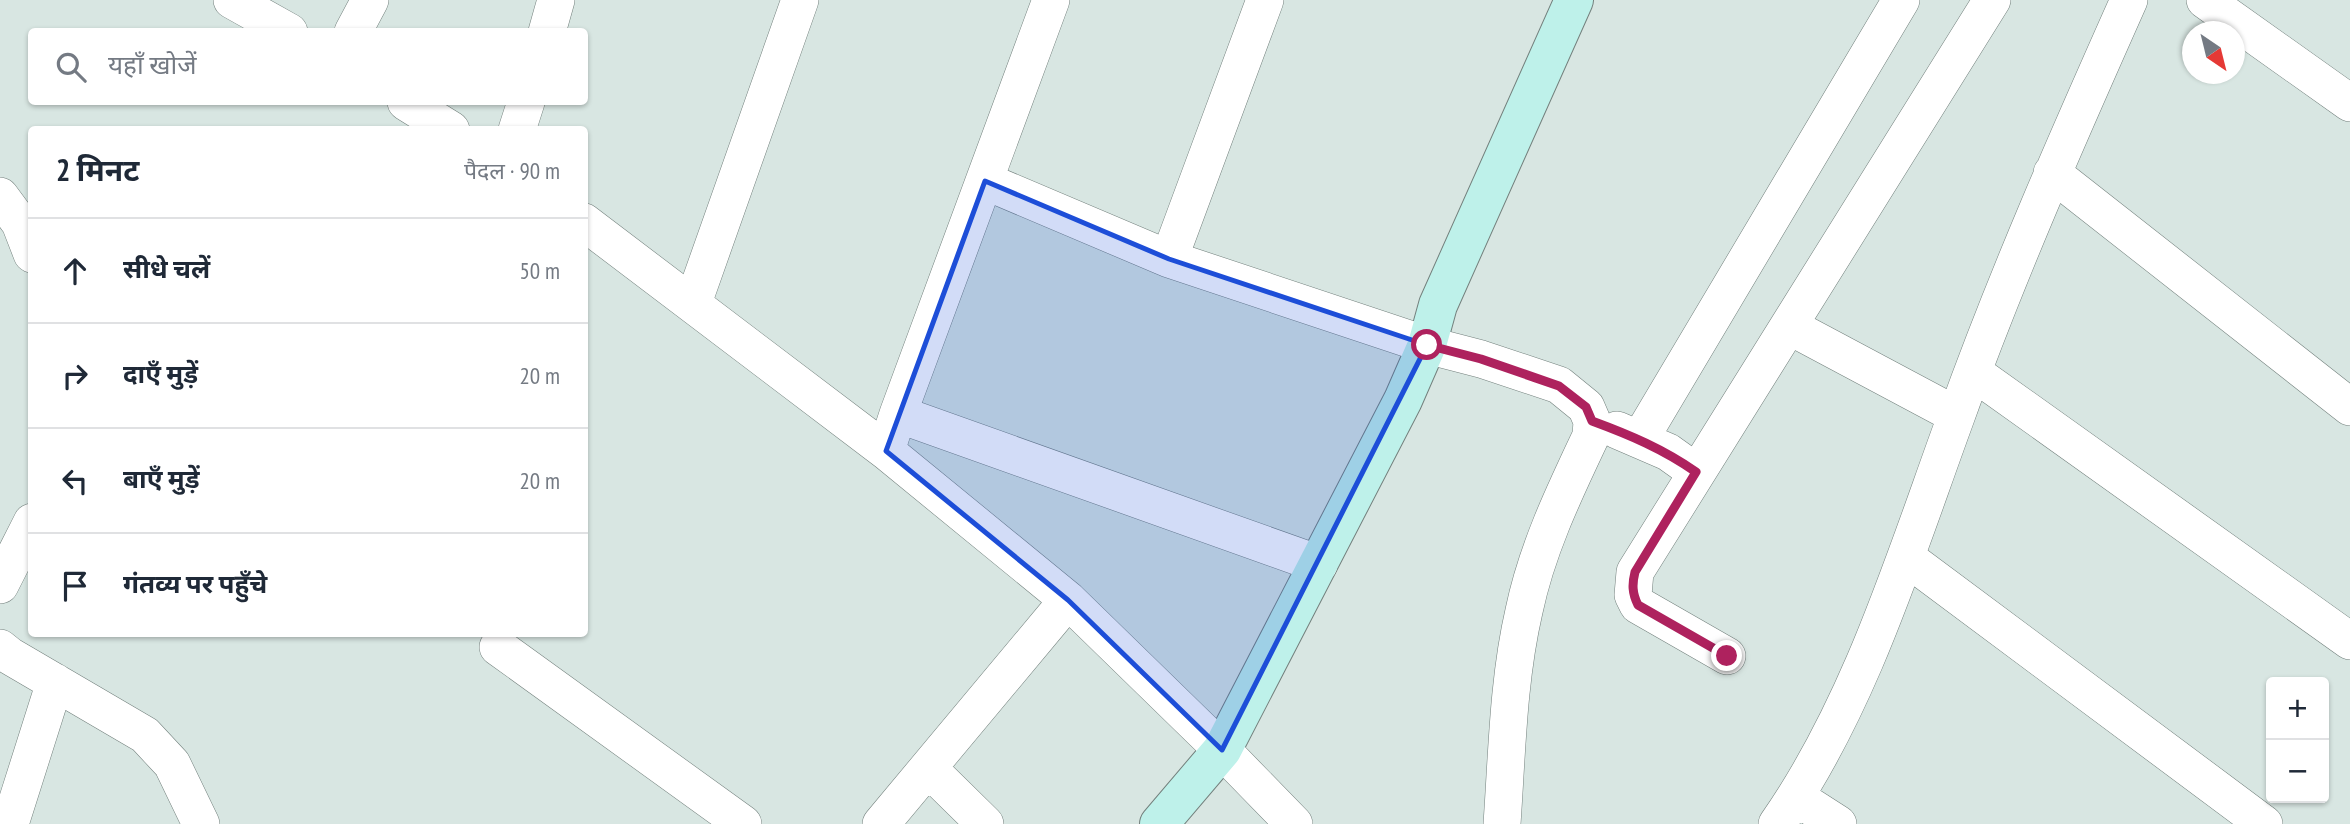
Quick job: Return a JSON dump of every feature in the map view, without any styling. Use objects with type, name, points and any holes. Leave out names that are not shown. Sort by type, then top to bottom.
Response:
[{"type":"street","points":[[355,28],[370,0]]},
{"type":"street","points":[[548,28],[556,0]]},
{"type":"street","points":[[693,303],[800,0]]},
{"type":"street","points":[[886,451],[1051,0]]},
{"type":"street","points":[[1169,259],[1265,0]]},
{"type":"street","points":[[1158,824],[1222,750],[1403,400],[1427,345],[1438,305],[1574,0]]},
{"type":"street","points":[[1640,439],[1901,0]]},
{"type":"street","points":[[1727,656],[1638,605],[1633,595],[1632,582],[1635,572],[1992,0]]},
{"type":"street","points":[[1838,824],[1786,811],[1848,698],[1907,558],[1956,415],[2052,173],[2129,0]]},
{"type":"street","points":[[2206,0],[2350,103]]},
{"type":"street","points":[[236,1],[282,28]]},
{"type":"street","points":[[411,105],[445,126]]},
{"type":"street","points":[[518,126],[525,105]]},
{"type":"street","points":[[2052,173],[2350,407]]},
{"type":"street","points":[[985,181],[1169,259],[1559,386],[1586,407],[1592,421],[1591,436],[1545,536],[1523,611],[1514,676],[1502,824]]},
{"type":"street","points":[[0,196],[20,223],[28,244]]},
{"type":"street","points":[[588,225],[886,451],[1068,600],[1294,824]]},
{"type":"street","points":[[1789,326],[1956,415]]},
{"type":"street","points":[[1973,372],[2350,641]]},
{"type":"street","points":[[898,414],[1319,564]]},
{"type":"street","points":[[1592,421],[1668,452],[1696,472]]},
{"type":"street","points":[[0,585],[28,530]]},
{"type":"street","points":[[1907,558],[2264,824]]},
{"type":"street","points":[[881,824],[1068,600]]},
{"type":"street","points":[[498,647],[743,824]]},
{"type":"street","points":[[0,648],[145,735],[172,764],[201,824]]},
{"type":"street","points":[[10,824],[55,682]]},
{"type":"street","points":[[929,768],[985,824]]},
{"type":"highlighted area","points":[[985,181],[1169,259],[1427,345],[1222,750],[1068,600],[886,451]]},
{"type":"route","points":[[1427,345],[1481,359],[1559,386],[1586,407],[1592,421],[1668,452],[1696,472],[1635,572],[1632,582],[1633,595],[1638,605],[1727,656]]}]
